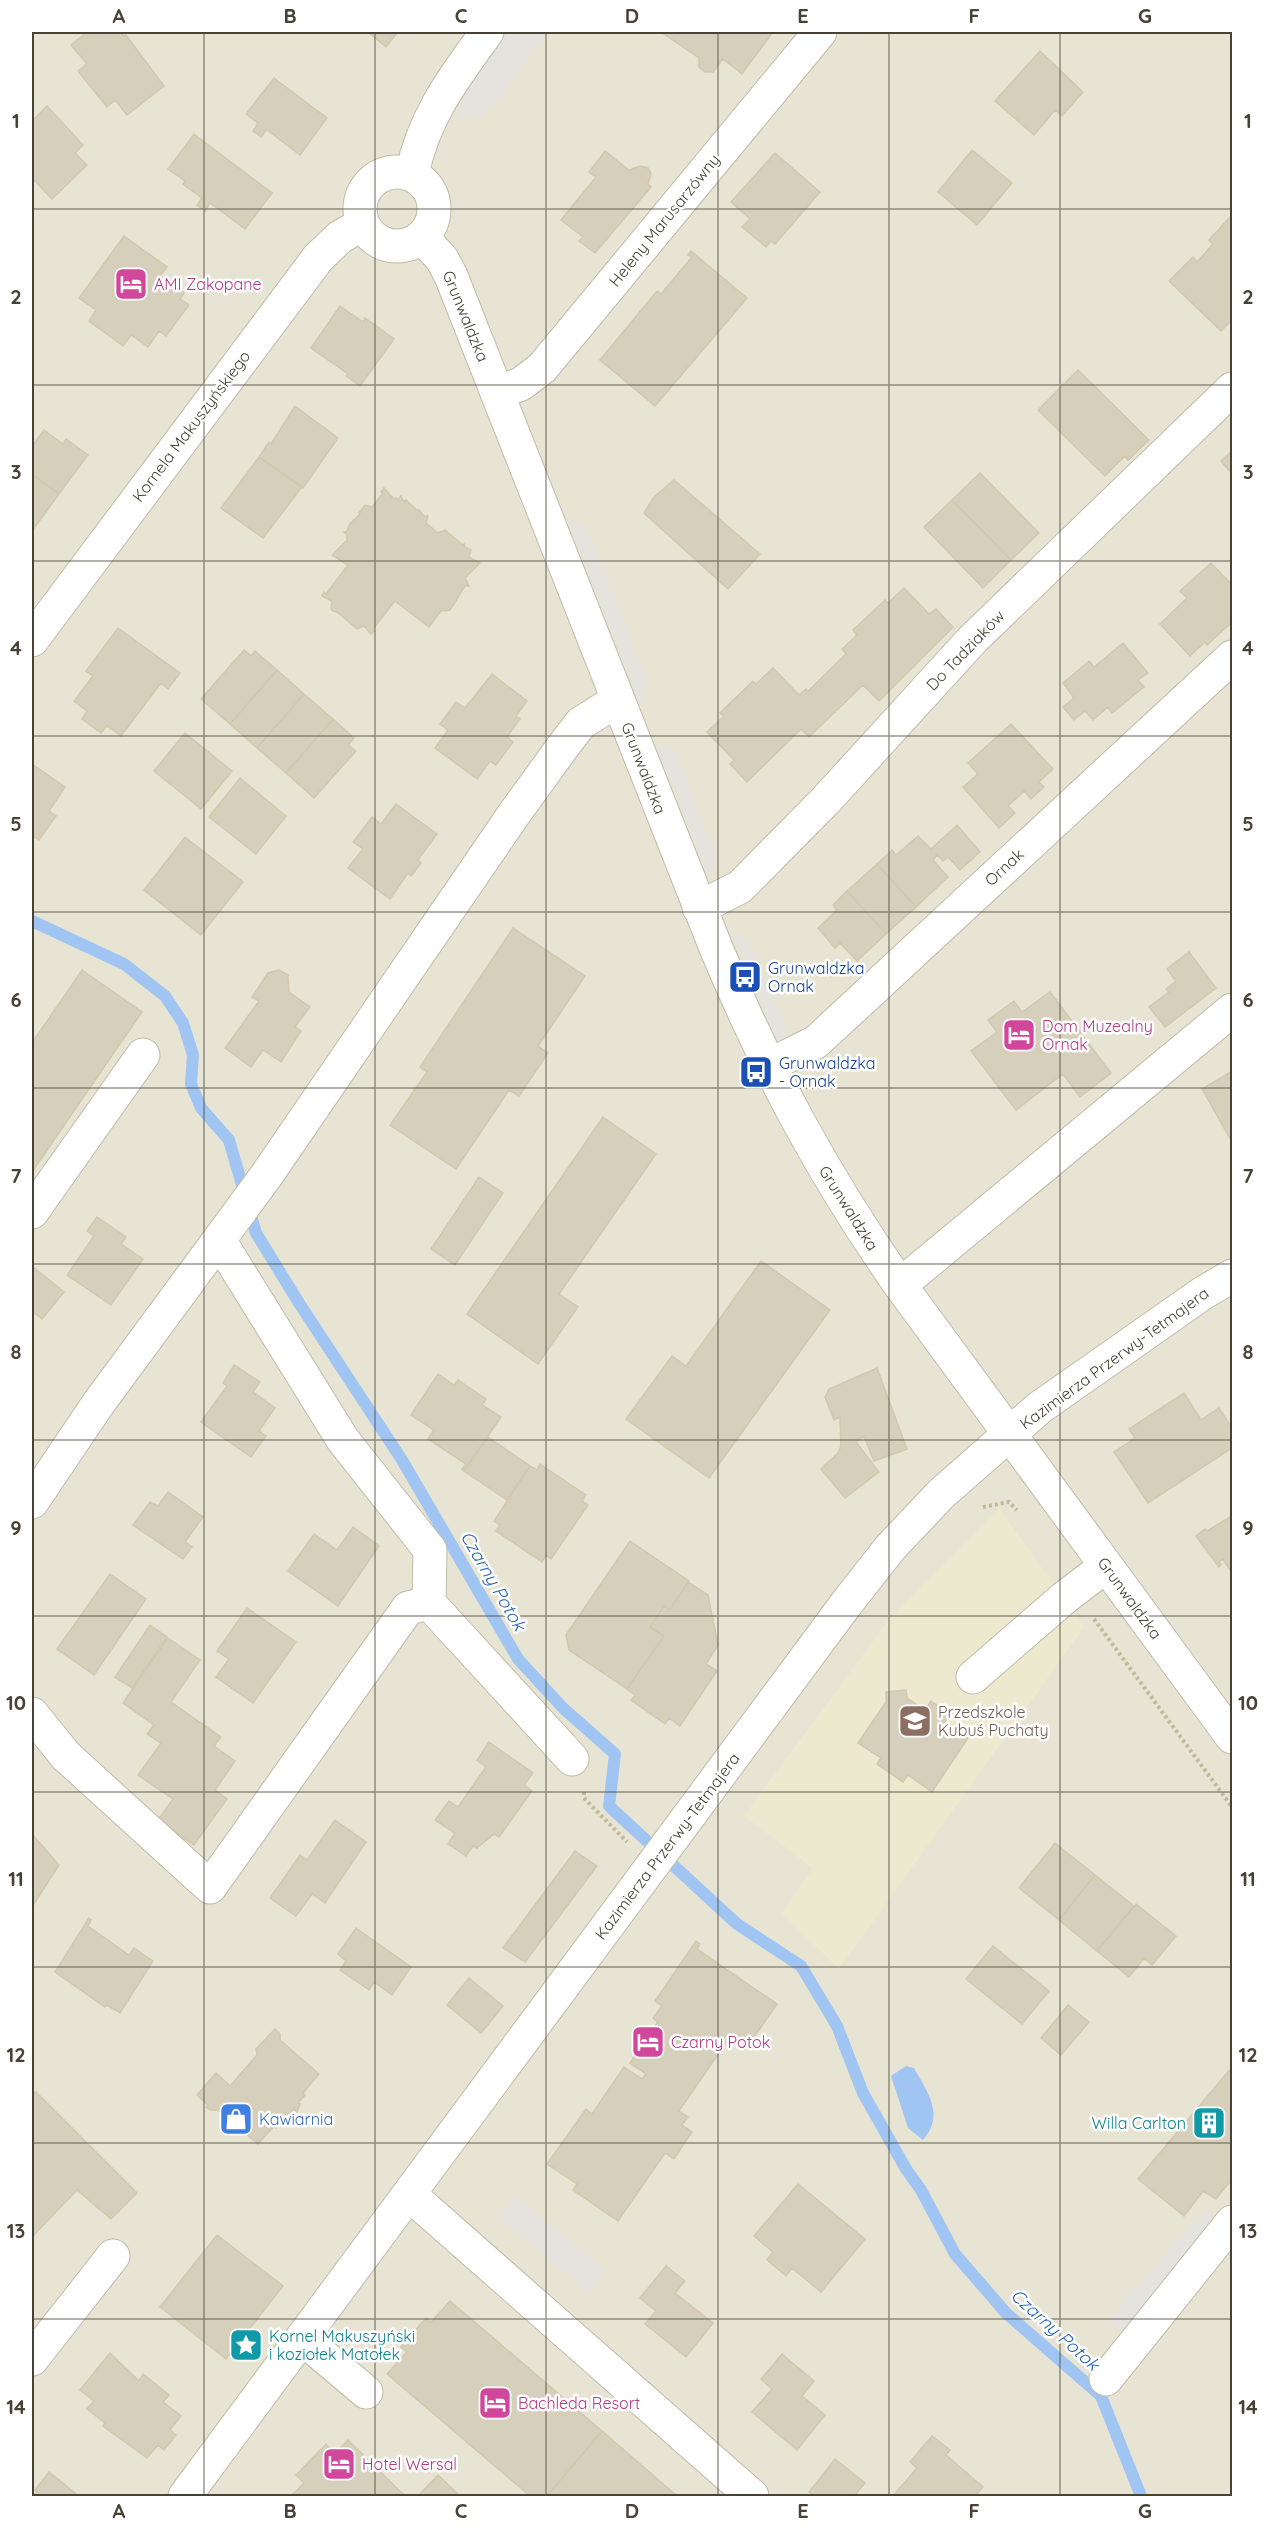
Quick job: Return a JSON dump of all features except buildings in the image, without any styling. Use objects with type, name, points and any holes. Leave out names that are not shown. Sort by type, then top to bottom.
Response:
[{"type":"street","points":[[412,174],[436,104],[487,32]]},
{"type":"street","name":"Heleny Marusarzówny","points":[[497,393],[521,384],[542,368],[820,32]]},
{"type":"street","points":[[394,171],[412,174],[428,187],[434,200],[433,220],[422,237],[406,245],[389,245],[373,237],[363,224],[360,215],[361,197],[378,176],[394,171]]},
{"type":"street","name":"Kornela Makuszyńskiego","points":[[32,640],[296,286],[326,249],[349,231],[363,224]]},
{"type":"street","name":"Grunwaldzka","points":[[422,237],[442,259],[451,276],[699,908],[768,1066],[834,1186],[900,1285],[1233,1737]]},
{"type":"street","name":"Do Tadziaków","points":[[699,908],[727,896],[740,887],[826,800],[973,639],[1233,389]]},
{"type":"street","name":"Ornak","points":[[768,1066],[816,1042],[1233,657]]},
{"type":"street","points":[[32,1502],[98,1404],[266,1176],[514,814],[564,745],[581,723],[618,700]]},
{"type":"street","points":[[900,1285],[1233,1010]]},
{"type":"street","points":[[32,1212],[143,1055]]},
{"type":"street","points":[[226,1230],[343,1440],[430,1550],[429,1603],[573,1759]]},
{"type":"street","name":"Kazimierza Przerwy-Tetmajera","points":[[185,2496],[885,1555],[941,1494],[1039,1408],[1203,1293],[1233,1276]]},
{"type":"street","points":[[973,1677],[1106,1566]]},
{"type":"street","points":[[32,1714],[66,1756],[210,1887],[408,1608],[429,1603]]},
{"type":"street","points":[[409,2194],[752,2496]]},
{"type":"street","points":[[1106,2379],[1233,2222]]},
{"type":"street","points":[[32,2359],[113,2256]]},
{"type":"street","points":[[302,2338],[366,2392]]},
{"type":"path","points":[[978,1508],[1009,1502],[1024,1517]]},
{"type":"path","points":[[1074,1591],[1233,1807]]},
{"type":"shaded area","points":[[32,32],[1232,32],[1232,2496],[32,2496]]},
{"type":"shaded area","points":[[507,32],[548,32],[486,114],[458,117],[467,85]]},
{"type":"shaded area","points":[[567,519],[586,527],[648,684],[641,705]]},
{"type":"shaded area","points":[[655,743],[675,752],[717,856],[709,877]]},
{"type":"shaded area","points":[[731,934],[749,941],[787,1028],[780,1048]]},
{"type":"shaded area","name":"Przedszkole Kubuś Puchaty","points":[[999,1508],[1084,1627],[839,1969],[782,1913],[813,1868],[744,1816],[891,1617]]},
{"type":"shaded area","points":[[515,2196],[606,2271],[589,2293],[498,2217]]},
{"type":"shaded area","points":[[1206,2208],[1221,2221],[1123,2334],[1108,2320]]},
{"type":"water","points":[[906,2066],[914,2068],[932,2104],[933,2122],[923,2140],[908,2128],[891,2076]]},
{"type":"waterway","name":"Czarny Potok","points":[[32,921],[124,964],[165,996],[183,1023],[193,1055],[191,1084],[201,1108],[229,1140],[256,1233],[402,1460],[518,1659],[563,1708],[615,1754],[609,1806],[737,1924],[801,1966],[837,2026],[863,2093],[906,2169],[921,2190],[955,2254],[1006,2313],[1101,2396],[1141,2496]]},
{"type":"place","name":"AMI Zakopane","points":[[131,284]]},
{"type":"place","name":"Grunwaldzka Ornak","points":[[745,977]]},
{"type":"place","name":"Dom Muzealny Ornak","points":[[1019,1035]]},
{"type":"place","name":"Grunwaldzka - Ornak","points":[[756,1072]]},
{"type":"place","name":"Przedszkole Kubuś Puchaty","points":[[915,1721]]},
{"type":"place","name":"Czarny Potok","points":[[648,2042]]},
{"type":"place","name":"Kawiarnia","points":[[236,2119]]},
{"type":"place","name":"Willa Carlton","points":[[1209,2123]]},
{"type":"place","name":"Kornel Makuszyński i koziołek Matołek","points":[[246,2345]]},
{"type":"place","name":"Bachleda Resort","points":[[495,2403]]},
{"type":"place","name":"Hotel Wersal","points":[[339,2464]]}]
